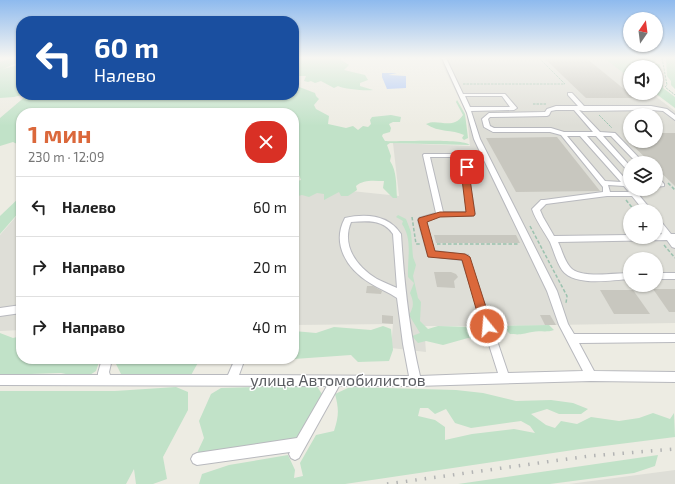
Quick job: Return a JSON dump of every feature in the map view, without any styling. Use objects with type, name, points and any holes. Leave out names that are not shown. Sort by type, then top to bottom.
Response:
[{"type":"street","points":[[455,81],[469,109],[477,139],[552,291],[558,309],[591,376]]},
{"type":"street","points":[[462,95],[503,94],[514,108],[469,109]]},
{"type":"street","points":[[570,94],[583,109]]},
{"type":"street","points":[[634,156],[613,134],[563,134],[551,130],[493,130],[487,126],[485,119],[489,115],[548,114],[549,110],[556,108],[651,108],[665,110],[675,118]]},
{"type":"street","points":[[575,108],[623,162]]},
{"type":"street","points":[[563,134],[604,183],[607,194]]},
{"type":"street","points":[[582,134],[623,180]]},
{"type":"street","points":[[440,214],[426,155],[486,156]]},
{"type":"street","points":[[467,156],[466,179],[471,214],[440,214],[422,220],[431,254],[465,257],[505,379]]},
{"type":"street","points":[[604,183],[623,187]]},
{"type":"street","points":[[623,190],[607,194],[544,202],[536,209],[538,216],[569,272],[581,276],[623,276]]},
{"type":"street","points":[[636,196],[643,204]]},
{"type":"street","points":[[400,295],[391,288],[375,282],[363,273],[345,252],[343,240],[344,227],[348,220],[364,219],[384,221],[393,226],[397,234],[400,295],[409,351],[416,381]]},
{"type":"street","points":[[663,228],[672,237],[675,245]]},
{"type":"street","points":[[552,239],[623,238]]},
{"type":"street","points":[[663,276],[675,276]]},
{"type":"street","points":[[0,312],[16,310]]},
{"type":"street","points":[[572,339],[675,338]]},
{"type":"street","points":[[106,364],[104,374],[107,380]]},
{"type":"street","points":[[232,380],[238,364]]},
{"type":"street","name":"улица Автомобилистов","points":[[0,380],[416,381],[591,376],[675,377]]},
{"type":"street","points":[[197,459],[298,449],[336,380]]},
{"type":"path","points":[[464,84],[565,84],[562,81]]},
{"type":"path","points":[[666,81],[667,85],[665,87],[675,95]]},
{"type":"path","points":[[412,217],[416,244],[519,244]]},
{"type":"path","points":[[663,244],[675,258]]},
{"type":"shaded area","points":[[450,81],[623,81],[623,100],[660,100],[675,111],[675,323],[424,326],[426,352],[391,348],[393,324],[299,325],[299,186],[399,196],[393,143],[470,146],[467,114]]},
{"type":"shaded area","points":[[16,217],[16,330],[0,331],[0,235]]},
{"type":"shaded area","points":[[675,470],[675,484],[569,484]]},
{"type":"green space","points":[[0,81],[16,81],[16,96],[0,98]]},
{"type":"green space","points":[[304,81],[366,81],[360,83],[360,86],[373,90],[355,90],[338,86],[334,88],[321,81],[315,83],[311,81]]},
{"type":"green space","points":[[671,81],[675,81],[675,89],[671,85]]},
{"type":"green space","points":[[299,87],[315,93],[319,99],[314,105],[316,109],[329,116],[328,124],[346,128],[353,126],[358,130],[363,126],[368,127],[371,124],[370,120],[372,117],[391,115],[401,117],[400,122],[393,122],[389,124],[391,128],[390,132],[383,134],[382,136],[385,141],[444,141],[465,143],[470,145],[390,143],[387,145],[391,156],[390,161],[395,174],[397,198],[393,198],[383,188],[384,181],[366,181],[356,186],[357,190],[348,196],[341,196],[339,192],[324,200],[324,194],[317,193],[309,197],[299,196],[299,180],[301,180],[299,175],[299,108],[16,108],[16,144],[13,142],[0,146],[0,118],[21,100],[299,100]]},
{"type":"green space","points":[[663,88],[675,97],[675,108],[663,99]]},
{"type":"green space","points":[[457,100],[465,114],[468,138],[464,140],[462,138],[464,135],[436,129],[426,124],[436,122],[450,123],[459,120],[463,115],[456,102]]},
{"type":"green space","points":[[16,201],[16,216],[0,234],[0,216]]},
{"type":"green space","points":[[398,215],[406,219],[411,232],[413,257],[416,265],[413,276],[418,298],[421,302],[420,321],[428,329],[438,326],[471,327],[480,332],[479,339],[468,338],[443,345],[426,341],[418,343],[412,336],[420,333],[409,315],[413,304],[410,293],[414,283],[408,277],[409,250],[407,236],[402,224],[403,221],[396,217]]},
{"type":"green space","points":[[549,325],[554,330],[535,331],[521,334],[510,334],[502,326]]},
{"type":"green space","points":[[383,326],[391,329],[393,350],[389,361],[358,362],[351,355],[299,359],[299,331],[316,333],[334,327],[371,330]]},
{"type":"green space","points":[[0,333],[13,338],[16,337],[16,364],[98,364],[96,371],[85,378],[61,373],[0,375]]},
{"type":"green space","points":[[116,364],[197,364],[190,377],[122,376]]},
{"type":"green space","points":[[316,385],[322,394],[297,439],[271,444],[197,453],[204,438],[199,421],[211,394],[221,388]]},
{"type":"green space","points":[[176,387],[188,392],[188,410],[163,457],[167,479],[153,484],[136,484],[134,469],[126,484],[0,484],[0,391],[115,391]]},
{"type":"green space","points":[[350,387],[456,390],[483,393],[516,401],[551,400],[573,403],[588,409],[581,414],[559,414],[547,409],[531,414],[546,425],[555,428],[561,421],[577,424],[591,417],[619,421],[639,418],[653,413],[670,419],[674,413],[675,437],[580,449],[345,484],[199,484],[202,474],[229,465],[288,455],[295,470],[294,478],[303,476],[300,463],[316,435],[334,431],[338,412],[335,394]],"holes":[[[420,408],[428,408],[435,414],[446,409],[455,423],[471,428],[521,421],[530,426],[535,433],[514,429],[472,434],[445,440],[445,427],[435,420],[418,416]]]},
{"type":"green space","points":[[658,455],[655,466],[634,473],[550,484],[458,484]]},
{"type":"water","points":[[383,81],[406,81],[406,88],[387,89]]},
{"type":"building","points":[[568,81],[614,81],[623,88],[623,98],[586,98]]},
{"type":"building","points":[[663,133],[675,133],[675,186],[663,175],[663,156],[644,156],[635,148],[663,148]]},
{"type":"building","points":[[557,137],[600,191],[516,192],[486,138]]},
{"type":"building","points":[[434,235],[516,235],[520,243],[436,243]]},
{"type":"building","points":[[434,272],[451,272],[456,274],[458,277],[454,281],[455,288],[437,287]]},
{"type":"building","points":[[367,286],[373,286],[382,291],[381,294],[366,293]]},
{"type":"building","points":[[663,289],[675,289],[675,312],[669,312],[655,292],[663,292]]},
{"type":"building","points":[[600,290],[623,290],[623,292],[634,292],[650,314],[614,314]]},
{"type":"building","points":[[382,315],[393,316],[393,324],[382,323]]},
{"type":"building","points":[[540,315],[550,315],[556,325],[545,325]]},
{"type":"railway","points":[[387,484],[589,456],[675,449]]},
{"type":"route","points":[[467,167],[466,179],[471,214],[440,214],[422,220],[431,254],[465,257],[487,326]]}]
